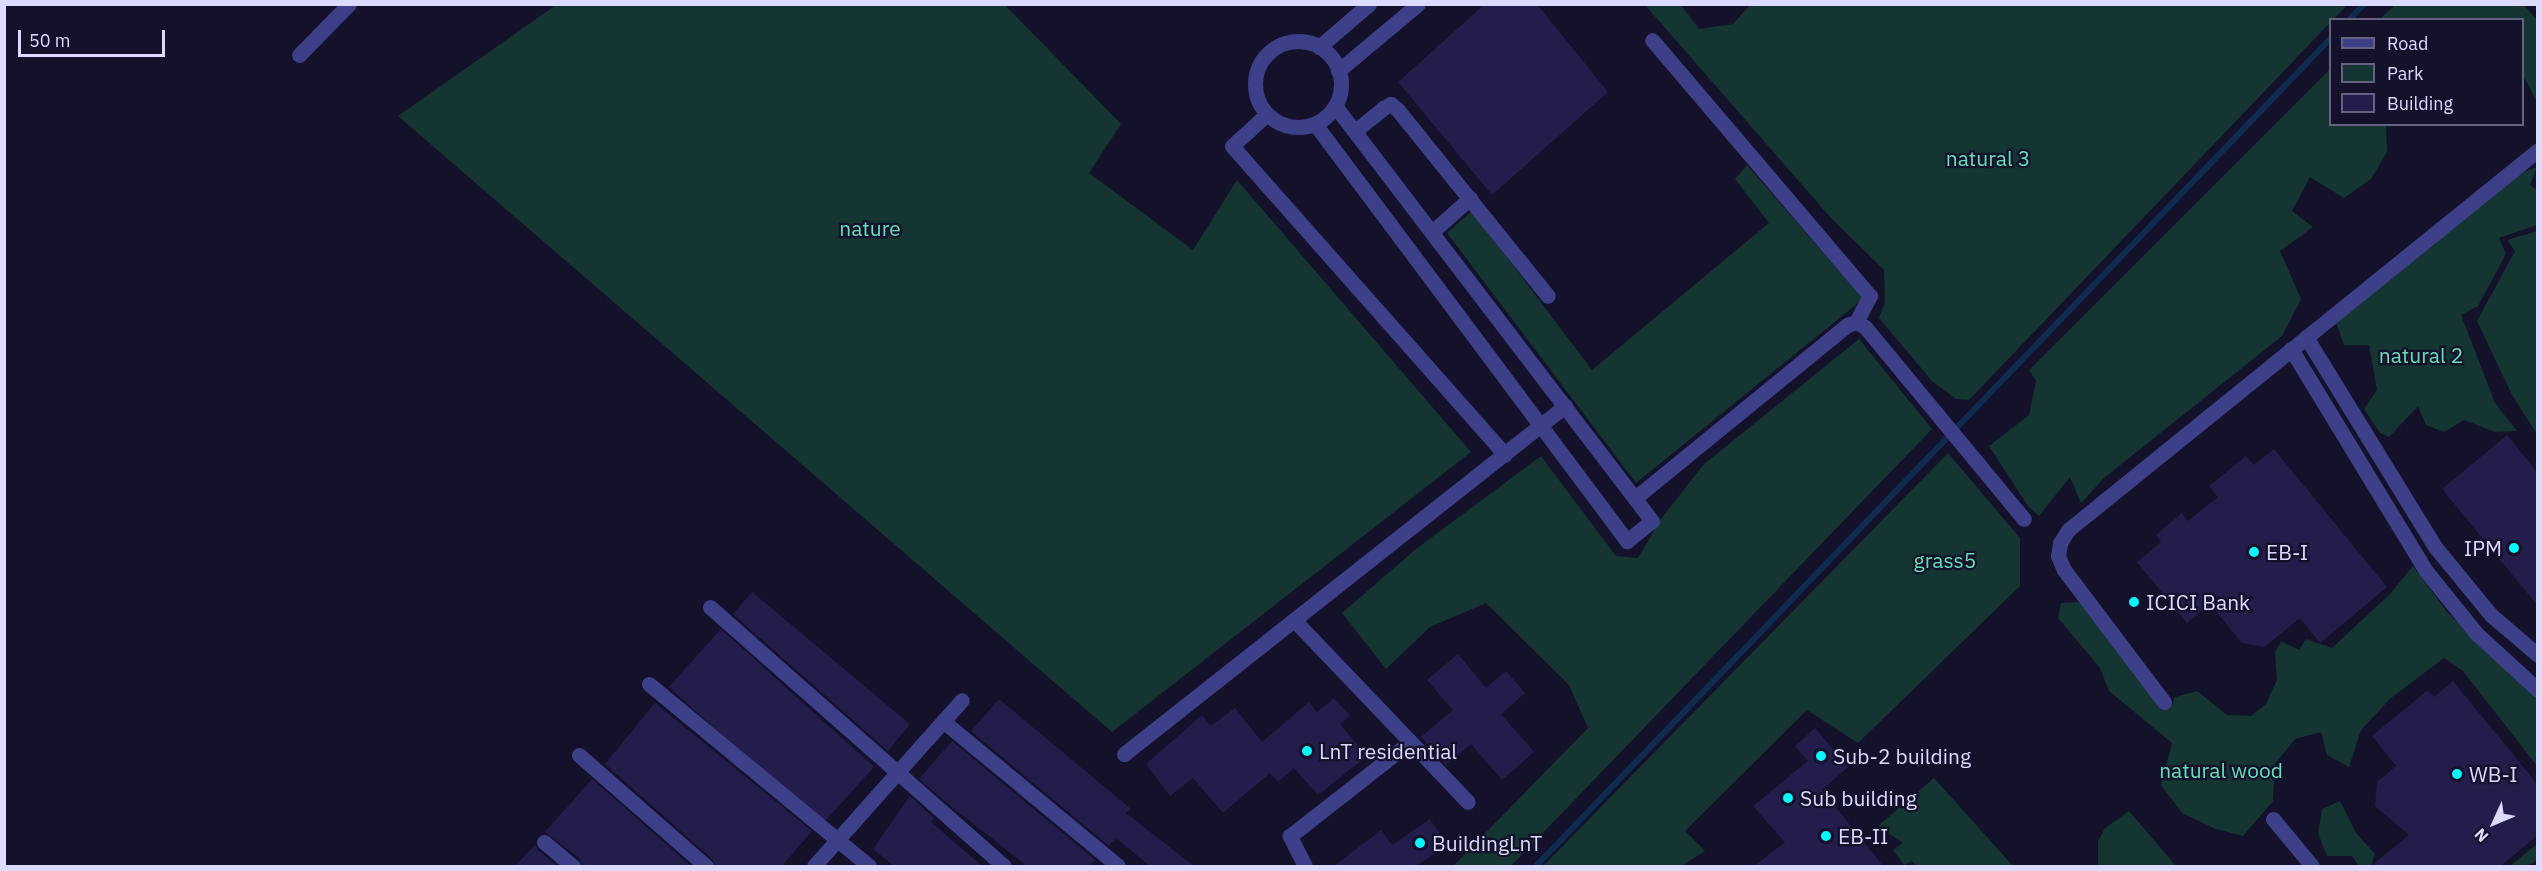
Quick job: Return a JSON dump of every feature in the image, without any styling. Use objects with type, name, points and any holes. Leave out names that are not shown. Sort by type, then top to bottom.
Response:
[{"type":"lane","points":[[299,55],[349,4]]},
{"type":"lane","points":[[1319,47],[1369,4]]},
{"type":"lane","points":[[1338,71],[1418,4]]},
{"type":"lane","points":[[1635,498],[1846,325],[1856,322],[1869,300],[1869,292],[1652,40]]},
{"type":"lane","points":[[1292,41],[1319,47],[1329,55],[1338,71],[1340,93],[1335,105],[1315,124],[1285,125],[1267,114],[1255,94],[1255,79],[1268,52],[1292,41]]},
{"type":"lane","points":[[1315,124],[1627,541],[1652,521],[1335,105]]},
{"type":"lane","points":[[1355,131],[1391,105],[1470,198],[1548,296]]},
{"type":"lane","points":[[1267,114],[1232,146],[1505,455]]},
{"type":"lane","points":[[2164,702],[2064,570],[2058,556],[2060,543],[2068,530],[2538,150]]},
{"type":"lane","points":[[1432,232],[1470,198]]},
{"type":"lane","points":[[1856,322],[1865,327],[2024,519]]},
{"type":"lane","points":[[2306,337],[2436,549],[2491,615],[2538,655]]},
{"type":"lane","points":[[2291,349],[2426,572],[2476,633],[2538,690]]},
{"type":"lane","points":[[1124,754],[1565,406]]},
{"type":"lane","points":[[710,608],[1004,867]]},
{"type":"lane","points":[[1294,621],[1468,802]]},
{"type":"lane","points":[[649,684],[869,867]]},
{"type":"lane","points":[[814,867],[962,700]]},
{"type":"lane","points":[[944,721],[1108,863]]},
{"type":"lane","points":[[1305,867],[1290,836],[1410,742]]},
{"type":"lane","points":[[579,755],[706,867]]},
{"type":"lane","points":[[2272,819],[2312,867]]},
{"type":"lane","points":[[544,842],[573,867]]},
{"type":"green space","name":"natural 3","points":[[1751,4],[2347,4],[2335,18],[2329,18],[2329,24],[1969,400],[1956,399],[1932,381],[1879,318],[1885,302],[1884,270],[1831,218],[1645,5],[1681,5],[1699,29],[1733,24]]},
{"type":"green space","name":"nature","points":[[556,5],[1005,5],[1121,124],[1089,173],[1193,250],[1237,180],[1471,452],[1112,732],[398,116]]},
{"type":"green space","points":[[2395,5],[2524,5],[2537,20],[2537,102],[2524,77],[2524,18],[2381,18]]},
{"type":"green space","points":[[2329,70],[2329,126],[2386,126],[2387,152],[2371,179],[2344,198],[2310,177],[2292,211],[2313,227],[2280,251],[2301,299],[2282,336],[2104,478],[2081,503],[2070,477],[2039,516],[2028,506],[1989,446],[2029,415],[2036,381],[2029,370]]},
{"type":"green space","points":[[1747,165],[1863,299],[1636,483],[1447,233],[1472,211],[1592,370],[1769,223],[1735,179]]},
{"type":"green space","name":"natural 2","points":[[2537,167],[2530,185],[2537,190],[2537,225],[2499,238],[2506,254],[2478,306],[2461,315],[2495,403],[2517,431],[2495,432],[2464,420],[2444,432],[2426,425],[2418,406],[2389,437],[2380,433],[2364,409],[2377,390],[2369,345],[2344,345],[2335,320],[2517,174]]},
{"type":"green space","points":[[2537,231],[2537,434],[2512,395],[2477,321],[2515,251],[2507,240]]},
{"type":"green space","points":[[1859,339],[1932,429],[1511,866],[1453,866],[1588,728],[1569,685],[1486,603],[1430,627],[1386,669],[1342,613],[1416,549],[1541,456],[1616,556],[1638,558],[1661,519],[1703,465]]},
{"type":"green space","name":"grass5","points":[[1948,453],[2020,538],[2020,586],[1858,743],[1807,710],[1685,831],[1705,851],[1682,866],[1543,866]]},
{"type":"green space","name":"natural wood","points":[[2413,566],[2448,613],[2537,695],[2537,766],[2463,671],[2444,658],[2391,698],[2361,730],[2349,767],[2327,755],[2321,732],[2295,739],[2275,764],[2273,801],[2243,836],[2216,829],[2182,813],[2161,785],[2172,743],[2109,691],[2100,668],[2058,618],[2061,603],[2081,602],[2161,710],[2172,705],[2175,697],[2197,691],[2227,715],[2251,716],[2266,704],[2277,680],[2275,653],[2281,641],[2299,650],[2306,639],[2332,648],[2390,594]]},
{"type":"green space","points":[[1934,778],[2013,866],[1917,866],[1912,861],[1904,865],[1893,850],[1903,843],[1878,826]]},
{"type":"green space","name":"natural wood","points":[[2340,801],[2356,833],[2375,854],[2371,866],[2359,866],[2352,856],[2327,856],[2318,833],[2322,809]]},
{"type":"green space","points":[[2129,811],[2176,866],[2098,866],[2098,841],[2105,828]]},
{"type":"green space","points":[[2537,844],[2537,860],[2528,866],[2510,866]]},
{"type":"building","points":[[1485,4],[1537,4],[1608,92],[1492,195],[1398,82]]},
{"type":"building","name":"IPM","points":[[2507,435],[2538,473],[2538,606],[2442,489]]},
{"type":"building","name":"EB-I","points":[[2274,449],[2387,587],[2320,643],[2300,618],[2264,647],[2242,643],[2210,604],[2187,623],[2137,562],[2161,542],[2156,535],[2182,513],[2188,521],[2218,497],[2209,486],[2246,456],[2254,465]]},
{"type":"building","points":[[752,592],[910,724],[888,751],[733,614]]},
{"type":"building","points":[[721,629],[874,767],[822,825],[669,687]]},
{"type":"building","name":"LnT residential","points":[[1458,654],[1486,688],[1506,671],[1525,693],[1501,714],[1534,752],[1502,780],[1471,744],[1446,765],[1421,737],[1453,710],[1427,680]]},
{"type":"building","name":"WB-I","points":[[2453,681],[2538,785],[2538,835],[2499,867],[2370,867],[2409,835],[2375,806],[2377,782],[2396,766],[2372,736],[2428,690],[2434,697]]},
{"type":"building","name":"LnT residential","points":[[1334,698],[1350,716],[1340,724],[1367,756],[1318,795],[1294,768],[1278,782],[1270,773],[1223,813],[1193,778],[1170,796],[1146,764],[1202,715],[1211,726],[1235,708],[1262,742],[1309,702],[1317,712]]},
{"type":"building","points":[[999,699],[1131,809],[1126,813],[1195,867],[1151,867],[1116,838],[1109,846],[971,731]]},
{"type":"building","points":[[655,703],[812,831],[781,867],[716,867],[712,859],[605,764]]},
{"type":"building","points":[[1815,728],[1848,767],[1822,790],[1884,867],[1753,867],[1785,842],[1753,806],[1808,761],[1795,746]]},
{"type":"building","points":[[952,741],[1095,860],[1089,867],[1028,867],[919,779]]},
{"type":"building","points":[[592,779],[692,867],[583,867],[579,858],[545,832]]},
{"type":"building","points":[[910,796],[934,818],[931,822],[983,867],[895,867],[873,849]]},
{"type":"building","name":"BuildingLnT","points":[[1430,819],[1447,845],[1415,867],[1333,867],[1381,830],[1392,845]]},
{"type":"building","points":[[535,845],[538,850],[558,867],[514,867]]},
{"type":"waterway","points":[[2351,18],[2364,4]]},
{"type":"waterway","points":[[1536,866],[2329,40]]},
{"type":"place","name":"IPM","points":[[2514,548]]},
{"type":"place","name":"EB-I","points":[[2254,552]]},
{"type":"place","name":"ICICI Bank","points":[[2134,602]]},
{"type":"place","name":"LnT residential","points":[[1307,751]]},
{"type":"place","name":"Sub-2 building","points":[[1821,756]]},
{"type":"place","name":"WB-I","points":[[2457,774]]},
{"type":"place","name":"Sub building","points":[[1788,798]]},
{"type":"place","name":"EB-II","points":[[1826,836]]},
{"type":"place","name":"BuildingLnT","points":[[1420,843]]}]
